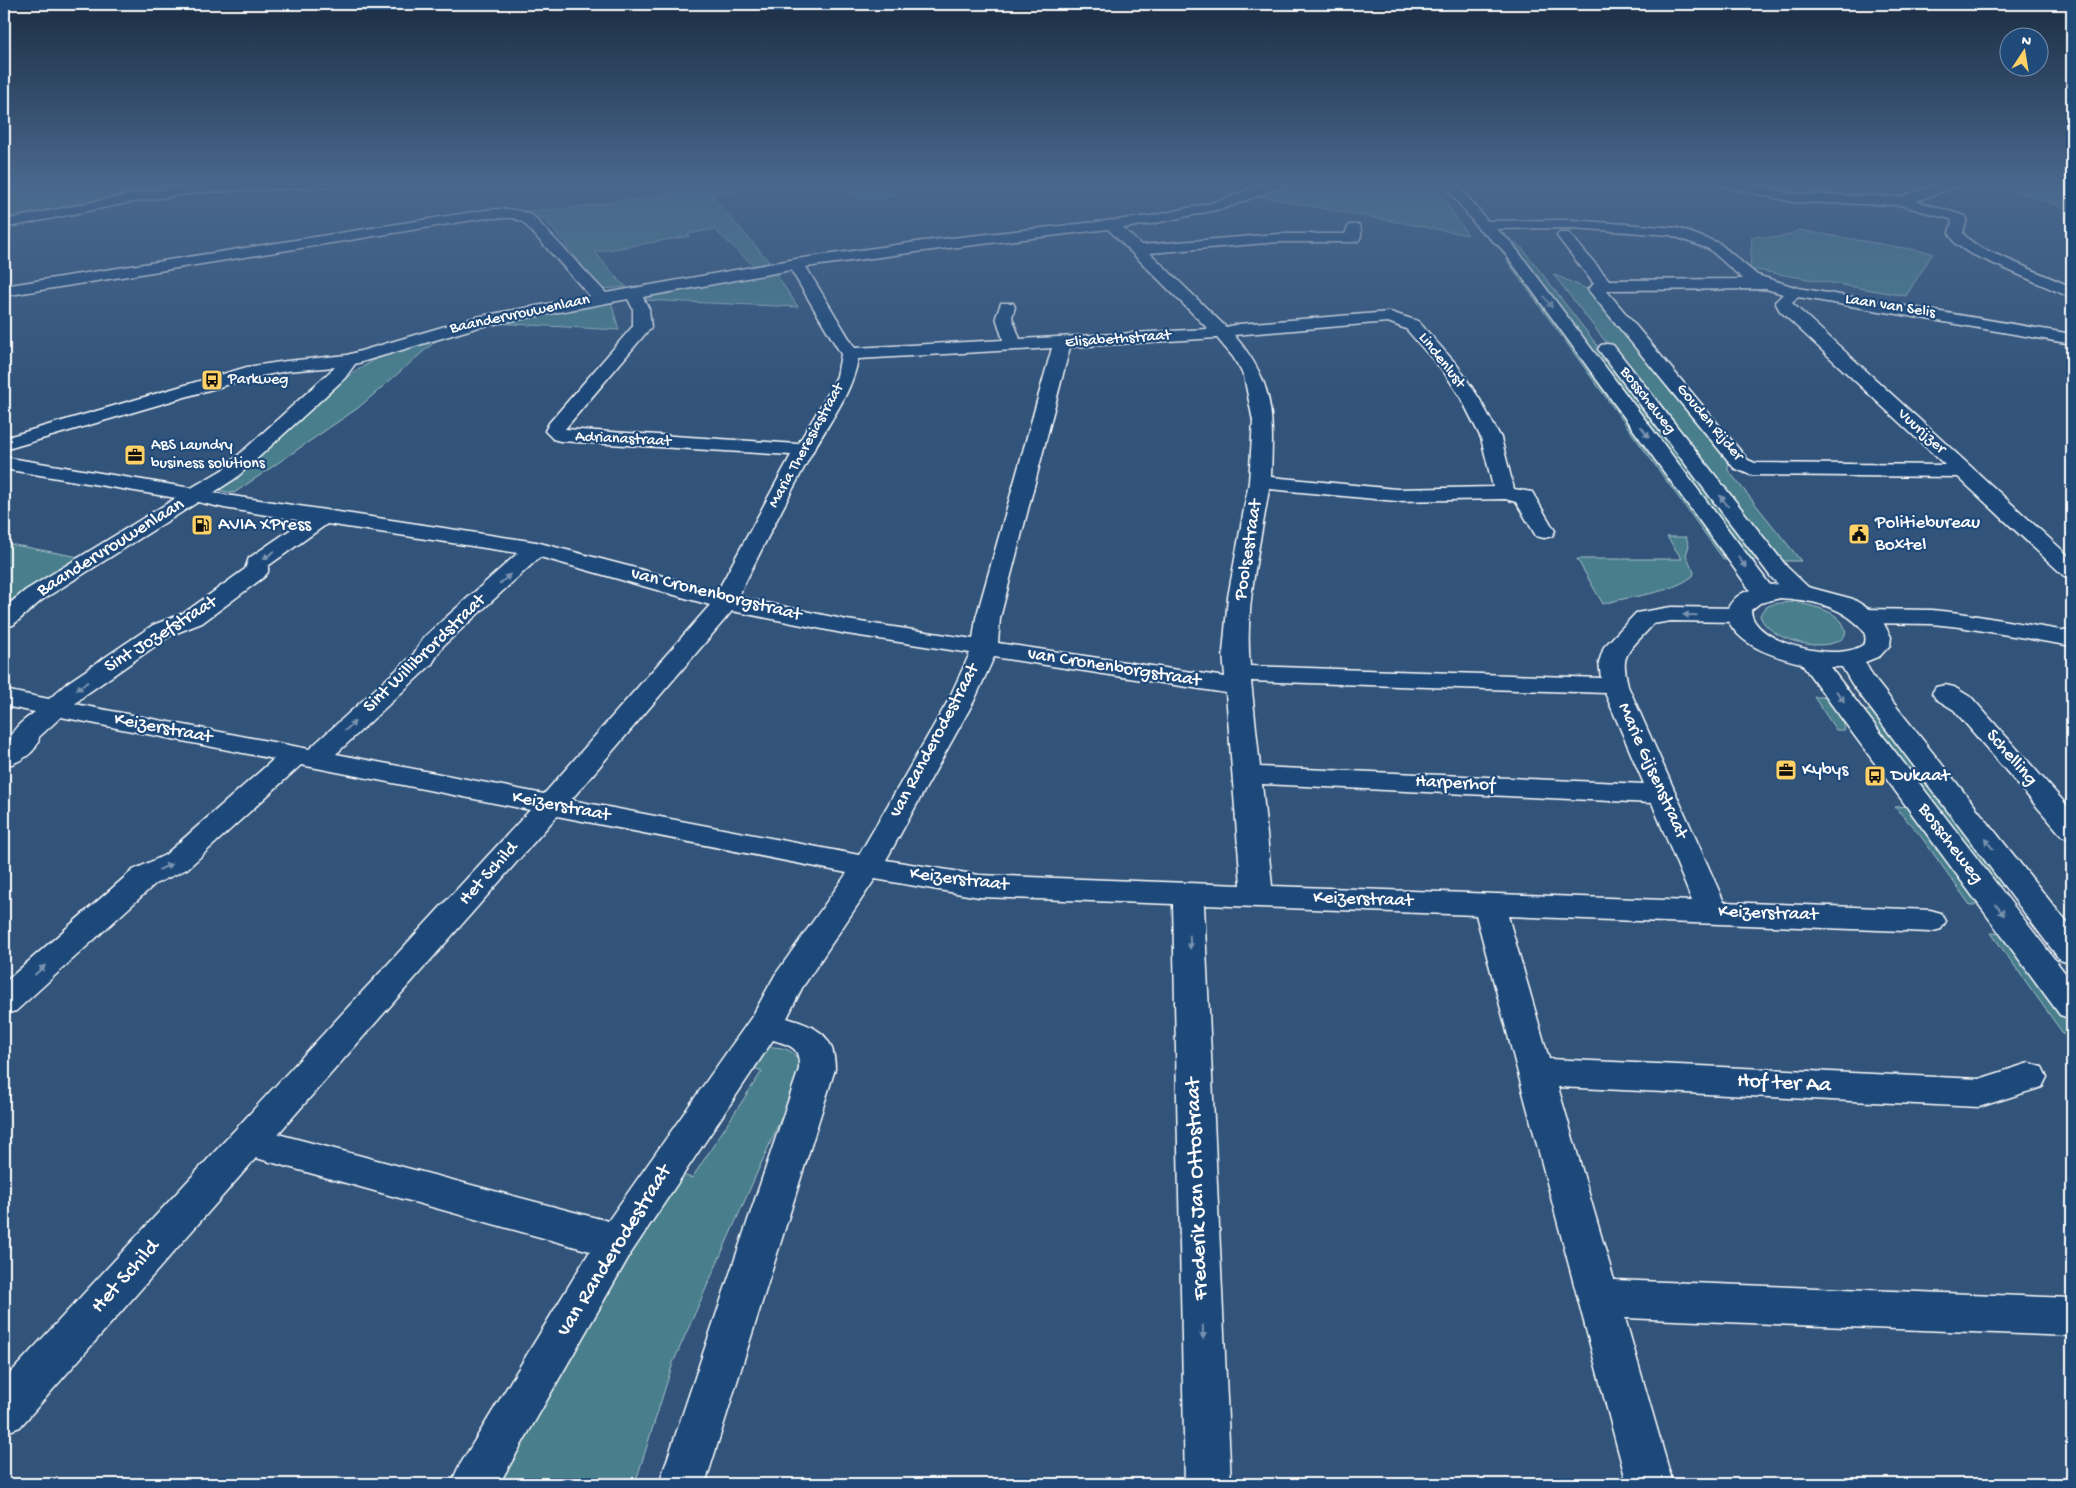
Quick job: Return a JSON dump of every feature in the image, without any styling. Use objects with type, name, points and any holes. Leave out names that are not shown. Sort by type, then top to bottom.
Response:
[{"type":"street","points":[[4,291],[245,252]]},
{"type":"street","points":[[559,252],[602,299]]},
{"type":"street","name":"Baandervrouwenlaan","points":[[4,620],[34,595],[229,474],[339,374],[348,360],[476,322],[796,264],[876,252]]},
{"type":"street","name":"Poolsestraat","points":[[1139,252],[1222,333],[1241,355],[1253,376],[1257,389],[1262,421],[1260,482],[1240,597],[1236,653],[1257,896]]},
{"type":"street","name":"Bosscheweg","points":[[1512,252],[1763,592]]},
{"type":"street","points":[[1577,252],[1604,285],[1766,284]]},
{"type":"street","name":"Laan van Selis","points":[[1721,252],[1751,278],[1795,292],[2072,339]]},
{"type":"street","points":[[1980,252],[2072,293]]},
{"type":"street","points":[[796,264],[850,354]]},
{"type":"street","name":"Bosscheweg","points":[[1544,270],[1779,572],[1800,592]]},
{"type":"street","name":"Gouden Rijder","points":[[1604,285],[1596,289],[1742,464],[1751,469],[1963,471]]},
{"type":"street","name":"Vuurijzer","points":[[1795,292],[1783,302],[1786,307],[2072,571]]},
{"type":"street","name":"Adrianastraat","points":[[633,293],[640,308],[642,327],[556,427],[556,431],[560,435],[804,450]]},
{"type":"street","points":[[1007,307],[1004,317],[1014,346]]},
{"type":"street","name":"Lindenlust","points":[[1222,333],[1239,329],[1390,317],[1412,325],[1451,369],[1470,398],[1491,438],[1505,494]]},
{"type":"street","name":"Elisabethstraat","points":[[850,354],[1062,344],[1222,333]]},
{"type":"street","name":"van Randerodestraat","points":[[474,1484],[617,1241],[765,1024],[777,1006],[787,984],[867,867],[961,701],[985,648],[988,618],[1062,344]]},
{"type":"street","name":"Maria Theresiastraat","points":[[725,602],[748,554],[804,450],[840,389],[846,376],[850,354]]},
{"type":"street","points":[[4,444],[247,373],[287,366],[348,360]]},
{"type":"street","name":"Baandervrouwenlaan","points":[[4,463],[195,496]]},
{"type":"street","points":[[1260,482],[1396,495],[1505,494],[1524,497],[1544,531]]},
{"type":"street","name":"van Cronenborgstraat","points":[[195,496],[536,549],[631,574],[725,602],[847,627],[985,648],[1238,680]]},
{"type":"street","name":"Sint Jozefstraat","points":[[4,758],[25,743],[26,735],[76,690],[162,630],[193,618],[256,572],[257,563],[323,517]]},
{"type":"street","name":"Sint Willibrordstraat","points":[[4,1002],[144,877],[176,862],[423,659],[433,642],[536,549]]},
{"type":"street","points":[[1763,592],[1800,592],[1841,603],[1870,624],[1879,640],[1877,646],[1862,656],[1851,659],[1810,658],[1767,644],[1745,624],[1739,608],[1744,601],[1763,592]]},
{"type":"street","name":"Het Schild","points":[[4,1412],[550,806],[719,612],[725,602]]},
{"type":"street","name":"Marie Gijsenstraat","points":[[1712,912],[1663,794],[1615,686],[1612,662],[1616,647],[1632,634],[1745,624]]},
{"type":"street","points":[[1870,624],[2024,631],[2072,639]]},
{"type":"street","name":"Bosscheweg","points":[[1810,658],[2072,1006]]},
{"type":"street","name":"Bosscheweg","points":[[1851,659],[1860,679],[2072,952]]},
{"type":"street","points":[[1238,680],[1615,686]]},
{"type":"street","name":"Schelling","points":[[1945,693],[1963,704],[2072,829]]},
{"type":"street","name":"Keizerstraat","points":[[4,698],[550,806],[914,876],[979,886],[1930,921]]},
{"type":"street","name":"Harperhof","points":[[1246,775],[1663,794]]},
{"type":"street","name":"Frederik Jan Ottostraat","points":[[1188,893],[1208,1484]]},
{"type":"street","points":[[1489,905],[1650,1484]]},
{"type":"street","points":[[682,1484],[817,1069],[818,1052],[810,1041],[765,1024]]},
{"type":"street","name":"Hof ter Aa","points":[[1536,1072],[1979,1093],[2029,1077]]},
{"type":"street","points":[[248,1141],[617,1241]]},
{"type":"street","points":[[1598,1298],[2072,1317]]},
{"type":"green space","points":[[572,252],[595,252],[620,282],[627,287],[601,289]]},
{"type":"green space","points":[[739,252],[761,252],[770,263],[754,266]]},
{"type":"green space","points":[[1517,252],[1526,252],[1762,560],[1747,560]]},
{"type":"green space","points":[[1751,252],[1933,253],[1906,296],[1750,269]]},
{"type":"green space","points":[[1513,260],[1734,560],[1724,560],[1507,261]]},
{"type":"green space","points":[[771,273],[776,274],[798,307],[642,300],[646,296]]},
{"type":"green space","points":[[1553,274],[1589,290],[1731,463],[1728,466],[1728,470],[1801,561],[1776,561]]},
{"type":"green space","points":[[611,302],[619,330],[494,323]]},
{"type":"green space","points":[[446,332],[358,408],[234,493],[216,490],[347,377],[395,350]]},
{"type":"green space","points":[[1667,537],[1686,537],[1689,546],[1686,555],[1694,572],[1693,576],[1661,591],[1603,604],[1577,559],[1682,559]]},
{"type":"green space","points":[[4,543],[84,558],[4,607]]},
{"type":"green space","points":[[1793,602],[1823,610],[1837,617],[1845,629],[1844,636],[1840,640],[1829,644],[1806,644],[1783,637],[1773,631],[1760,616],[1762,611],[1769,606]]},
{"type":"green space","points":[[1814,697],[1833,697],[1839,704],[1845,730],[1836,730]]},
{"type":"green space","points":[[1876,710],[2011,886],[1991,886],[1860,711]]},
{"type":"green space","points":[[1914,806],[1986,905],[1970,905],[1920,835],[1895,807]]},
{"type":"green space","points":[[1991,933],[2008,934],[2072,1021],[2072,1046]]},
{"type":"green space","points":[[765,1048],[783,1048],[794,1054],[801,1067],[798,1080],[673,1363],[635,1484],[497,1484],[676,1173],[692,1178],[762,1071],[748,1066]]},
{"type":"place","name":"Parkweg","points":[[212,380]]},
{"type":"place","name":"ABS Laundry business solutions","points":[[135,455]]},
{"type":"place","name":"AVIA XPress","points":[[202,525]]},
{"type":"place","name":"Politiebureau Boxtel","points":[[1859,534]]},
{"type":"place","name":"Kybys","points":[[1786,770]]},
{"type":"place","name":"Dukaat","points":[[1875,776]]}]
